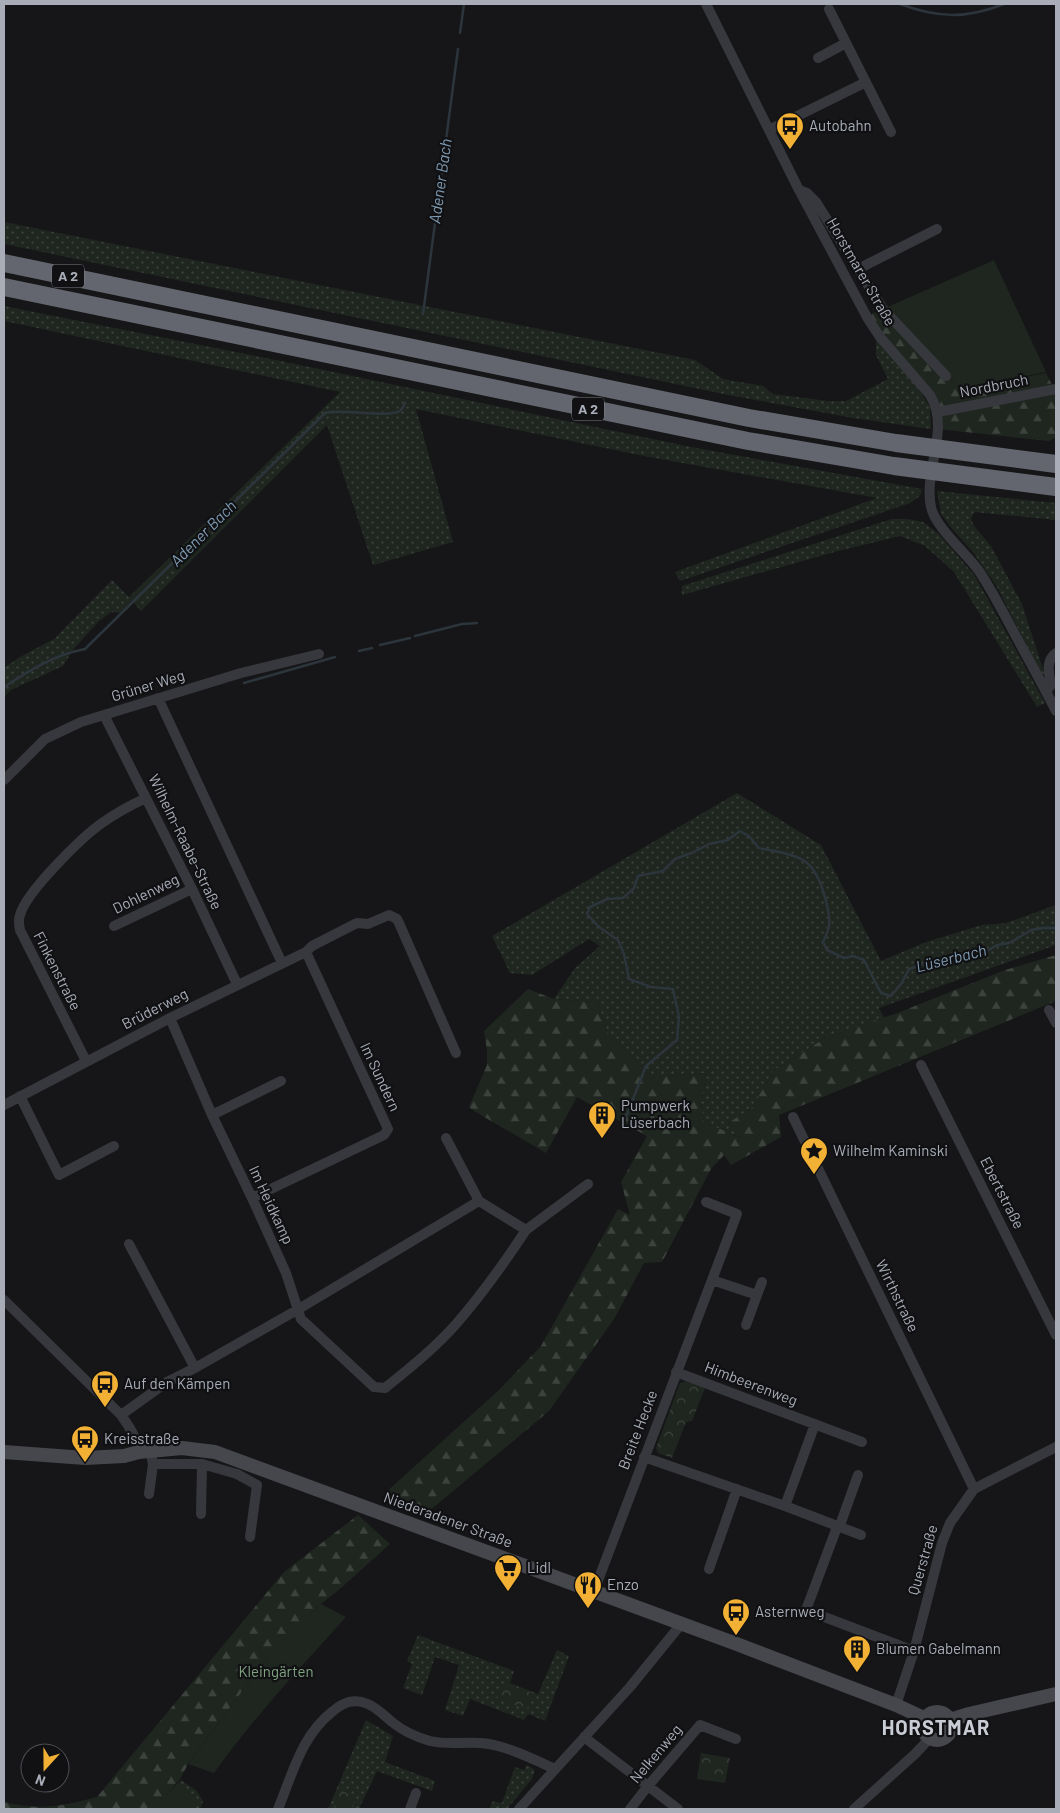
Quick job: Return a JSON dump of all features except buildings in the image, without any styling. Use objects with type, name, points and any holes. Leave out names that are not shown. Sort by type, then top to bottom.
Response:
[{"type":"highway","name":"A 2","points":[[4,263],[750,418],[896,443],[1056,464]]},
{"type":"highway","name":"A 2","points":[[4,287],[758,443],[894,466],[1056,487]]},
{"type":"street","name":"Horstmarer Straße","points":[[706,4],[798,190],[868,319],[880,337],[930,395],[938,412]]},
{"type":"street","points":[[829,9],[891,132]]},
{"type":"street","points":[[818,58],[846,43]]},
{"type":"street","points":[[769,130],[866,82]]},
{"type":"street","name":"Horstmarer Straße","points":[[798,190],[807,193],[816,202],[883,309],[946,376]]},
{"type":"street","name":"Horstmarer Straße","points":[[858,269],[937,230]]},
{"type":"street","name":"Nordbruch","points":[[938,412],[1056,389]]},
{"type":"street","points":[[938,412],[938,430],[929,490],[932,510],[936,519],[978,570],[1056,711]]},
{"type":"street","points":[[1046,691],[1052,685],[1048,665],[1052,656],[1056,653]]},
{"type":"street","name":"Grüner Weg","points":[[4,780],[45,739],[81,722],[241,673],[319,654]]},
{"type":"street","points":[[158,698],[282,963]]},
{"type":"street","name":"Wilhelm-Raabe-Straße","points":[[104,715],[192,889],[237,984]]},
{"type":"street","name":"Finkenstraße","points":[[86,1061],[20,930],[19,916],[33,892],[78,844],[101,824],[146,798]]},
{"type":"street","name":"Dohlenweg","points":[[114,926],[192,889]]},
{"type":"street","name":"Brüderweg","points":[[4,1105],[237,984],[306,952],[312,946],[357,923],[368,924],[389,916],[393,916],[399,923],[456,1053]]},
{"type":"street","name":"Im Sundern","points":[[252,1198],[384,1136],[388,1129],[306,952]]},
{"type":"street","points":[[1049,1010],[1056,1023]]},
{"type":"street","name":"Im Heidkamp","points":[[170,1018],[212,1115],[286,1273],[295,1298],[297,1310]]},
{"type":"street","name":"Ebertstraße","points":[[921,1065],[1056,1335]]},
{"type":"street","points":[[212,1115],[281,1081]]},
{"type":"street","points":[[20,1096],[59,1175],[114,1146]]},
{"type":"street","name":"Wirthstraße","points":[[793,1116],[974,1489]]},
{"type":"street","points":[[446,1138],[479,1201],[526,1230]]},
{"type":"street","points":[[297,1310],[301,1319],[374,1387],[385,1388],[418,1361],[456,1324],[488,1284],[526,1230],[588,1184]]},
{"type":"street","points":[[120,1415],[167,1382],[297,1310],[479,1201]]},
{"type":"street","name":"Breite Hecke","points":[[594,1591],[737,1214],[706,1202]]},
{"type":"street","points":[[129,1244],[195,1368]]},
{"type":"street","points":[[712,1280],[757,1295]]},
{"type":"street","points":[[746,1325],[762,1282]]},
{"type":"street","points":[[4,1300],[120,1415],[137,1442],[148,1455],[149,1494]]},
{"type":"street","name":"Himbeerenweg","points":[[676,1372],[862,1442]]},
{"type":"street","points":[[785,1506],[815,1424]]},
{"type":"street","name":"Querstraße","points":[[896,1705],[914,1651],[945,1534],[950,1523],[974,1489],[1056,1447]]},
{"type":"street","name":"Niederadener Straße","points":[[4,1452],[85,1458],[148,1455],[182,1448],[215,1452],[682,1623],[896,1705],[924,1718]]},
{"type":"street","points":[[148,1455],[202,1464],[236,1474],[257,1485],[250,1537]]},
{"type":"street","points":[[644,1457],[785,1506],[861,1536]]},
{"type":"street","points":[[200,1514],[202,1464]]},
{"type":"street","points":[[858,1475],[806,1610],[914,1651]]},
{"type":"street","points":[[709,1569],[737,1489]]},
{"type":"street","points":[[519,1809],[682,1623]]},
{"type":"street","points":[[950,1720],[1056,1694]]},
{"type":"street","points":[[278,1809],[307,1739],[316,1726],[330,1713],[343,1703],[351,1701],[370,1705],[405,1731],[423,1739],[441,1743],[492,1744],[555,1769]]},
{"type":"street","points":[[938,1711],[950,1720],[951,1725],[948,1734],[940,1740],[930,1738],[923,1729],[924,1718],[932,1712],[938,1711]]},
{"type":"street","name":"Nelkenweg","points":[[630,1809],[700,1725],[736,1739]]},
{"type":"street","points":[[584,1737],[678,1809]]},
{"type":"street","points":[[854,1809],[930,1738]]},
{"type":"street","points":[[410,1809],[416,1793]]},
{"type":"green space","points":[[4,222],[695,360],[723,379],[763,386],[773,394],[828,401],[846,401],[888,379],[876,355],[876,338],[920,391],[930,407],[931,429],[853,418],[728,395],[4,244]]},
{"type":"green space","points":[[994,260],[1046,372],[960,389],[883,309]]},
{"type":"green space","points":[[4,306],[276,360],[691,447],[922,489],[920,496],[910,503],[680,581],[675,572],[877,498],[644,456],[416,409],[453,542],[373,565],[327,425],[141,611],[133,602],[122,613],[111,612],[98,622],[72,651],[63,666],[11,690],[4,697],[4,668],[54,639],[112,580],[129,597],[340,392],[4,321]]},
{"type":"green space","points":[[883,309],[960,389],[1046,373],[1054,389],[1056,389],[1056,437],[1049,441],[938,429],[938,412],[866,316]]},
{"type":"green space","points":[[937,491],[1056,503],[1056,520],[974,512],[971,519],[974,526],[991,546],[1022,604],[1044,676],[1040,672],[997,587],[973,552],[941,514]]},
{"type":"green space","points":[[892,519],[908,519],[923,522],[939,534],[975,576],[1045,703],[1037,707],[954,572],[925,546],[900,536],[838,551],[682,595],[682,586]]},
{"type":"green space","points":[[737,793],[821,845],[881,961],[926,942],[982,925],[1006,923],[1056,905],[1056,945],[879,1008],[884,1018],[827,1037],[773,1071],[752,1108],[728,1123],[742,1138],[704,1123],[701,1102],[707,1073],[652,1077],[607,1032],[597,1002],[554,999],[575,968],[600,946],[589,939],[532,975],[510,973],[492,936]]},
{"type":"green space","points":[[1056,955],[1056,1001],[779,1115],[781,1137],[731,1165],[724,1155],[711,1169],[662,1262],[644,1263],[614,1319],[549,1411],[422,1517],[384,1494],[499,1390],[541,1346],[618,1209],[630,1215],[621,1182],[647,1136],[577,1097],[546,1153],[469,1107],[487,1065],[484,1031],[528,989],[554,999],[597,1002],[607,1032],[652,1077],[707,1073],[701,1102],[704,1122],[741,1138],[728,1123],[752,1108],[773,1071],[827,1037],[900,1012],[1005,970]]},
{"type":"green space","points":[[687,1381],[705,1388],[692,1421],[686,1422],[672,1458],[658,1453],[656,1448],[680,1383]]},
{"type":"green space","points":[[358,1515],[390,1544],[321,1604],[268,1657],[188,1764],[180,1779],[154,1809],[4,1809],[4,1802],[40,1807],[73,1803],[97,1797],[284,1572]]},
{"type":"green space","name":"Kleingärten","points":[[321,1604],[346,1617],[261,1712],[214,1773],[188,1764],[268,1657]]},
{"type":"green space","points":[[418,1635],[514,1671],[510,1683],[538,1694],[557,1650],[569,1656],[545,1721],[528,1714],[524,1720],[470,1699],[463,1716],[445,1710],[459,1665],[435,1657],[422,1695],[403,1688],[412,1664],[407,1661]]},
{"type":"green space","points":[[503,1683],[533,1693],[527,1709],[497,1699]]},
{"type":"green space","points":[[366,1720],[393,1736],[385,1762],[435,1781],[432,1791],[377,1771],[359,1809],[328,1809]]},
{"type":"green space","points":[[701,1753],[730,1758],[725,1783],[697,1779]]},
{"type":"green space","points":[[527,1765],[535,1770],[532,1779],[507,1809],[489,1809],[493,1801],[502,1803],[515,1767],[524,1770]]},
{"type":"green space","points":[[181,1780],[197,1791],[203,1801],[200,1809],[152,1809]]},
{"type":"green space","points":[[179,1783],[197,1800],[188,1809],[154,1809]]},
{"type":"green space","points":[[337,1791],[355,1794],[352,1809],[334,1809]]},
{"type":"waterway","name":"Adener Bach","points":[[460,33],[464,4]]},
{"type":"waterway","points":[[900,4],[927,12],[952,15],[977,12],[1004,4]]},
{"type":"waterway","name":"Adener Bach","points":[[423,314],[458,49]]},
{"type":"waterway","name":"Adener Bach","points":[[4,687],[53,659],[85,649],[325,413],[388,414],[401,410],[405,403]]},
{"type":"waterway","points":[[415,636],[462,624],[477,623]]},
{"type":"waterway","points":[[380,645],[410,638]]},
{"type":"waterway","points":[[359,651],[372,648]]},
{"type":"waterway","points":[[244,683],[335,657]]},
{"type":"waterway","name":"Lüserbach","points":[[624,1122],[646,1066],[677,1040],[679,1017],[673,989],[651,987],[629,979],[624,954],[618,940],[599,927],[587,914],[590,907],[607,899],[623,898],[634,888],[638,876],[663,871],[675,859],[709,844],[728,840],[740,831],[749,836],[759,848],[786,854],[804,861],[811,866],[816,875],[826,901],[829,922],[828,931],[823,942],[827,950],[844,958],[853,956],[864,960],[881,993],[891,996],[901,984],[909,969],[945,957],[951,958],[967,952],[987,951],[997,945],[1009,943],[1031,930],[1056,928]]},
{"type":"place","name":"Autobahn","points":[[790,150]]},
{"type":"place","name":"Pumpwerk Lüserbach","points":[[602,1139]]},
{"type":"place","name":"Wilhelm Kaminski","points":[[814,1175]]},
{"type":"place","name":"Auf den Kämpen","points":[[105,1408]]},
{"type":"place","name":"Kreisstraße","points":[[85,1463]]},
{"type":"place","name":"Lidl","points":[[508,1592]]},
{"type":"place","name":"Enzo","points":[[588,1609]]},
{"type":"place","name":"Asternweg","points":[[736,1636]]},
{"type":"place","name":"Blumen Gabelmann","points":[[857,1673]]},
{"type":"district","name":"HORSTMAR","points":[[936,1728]]}]
